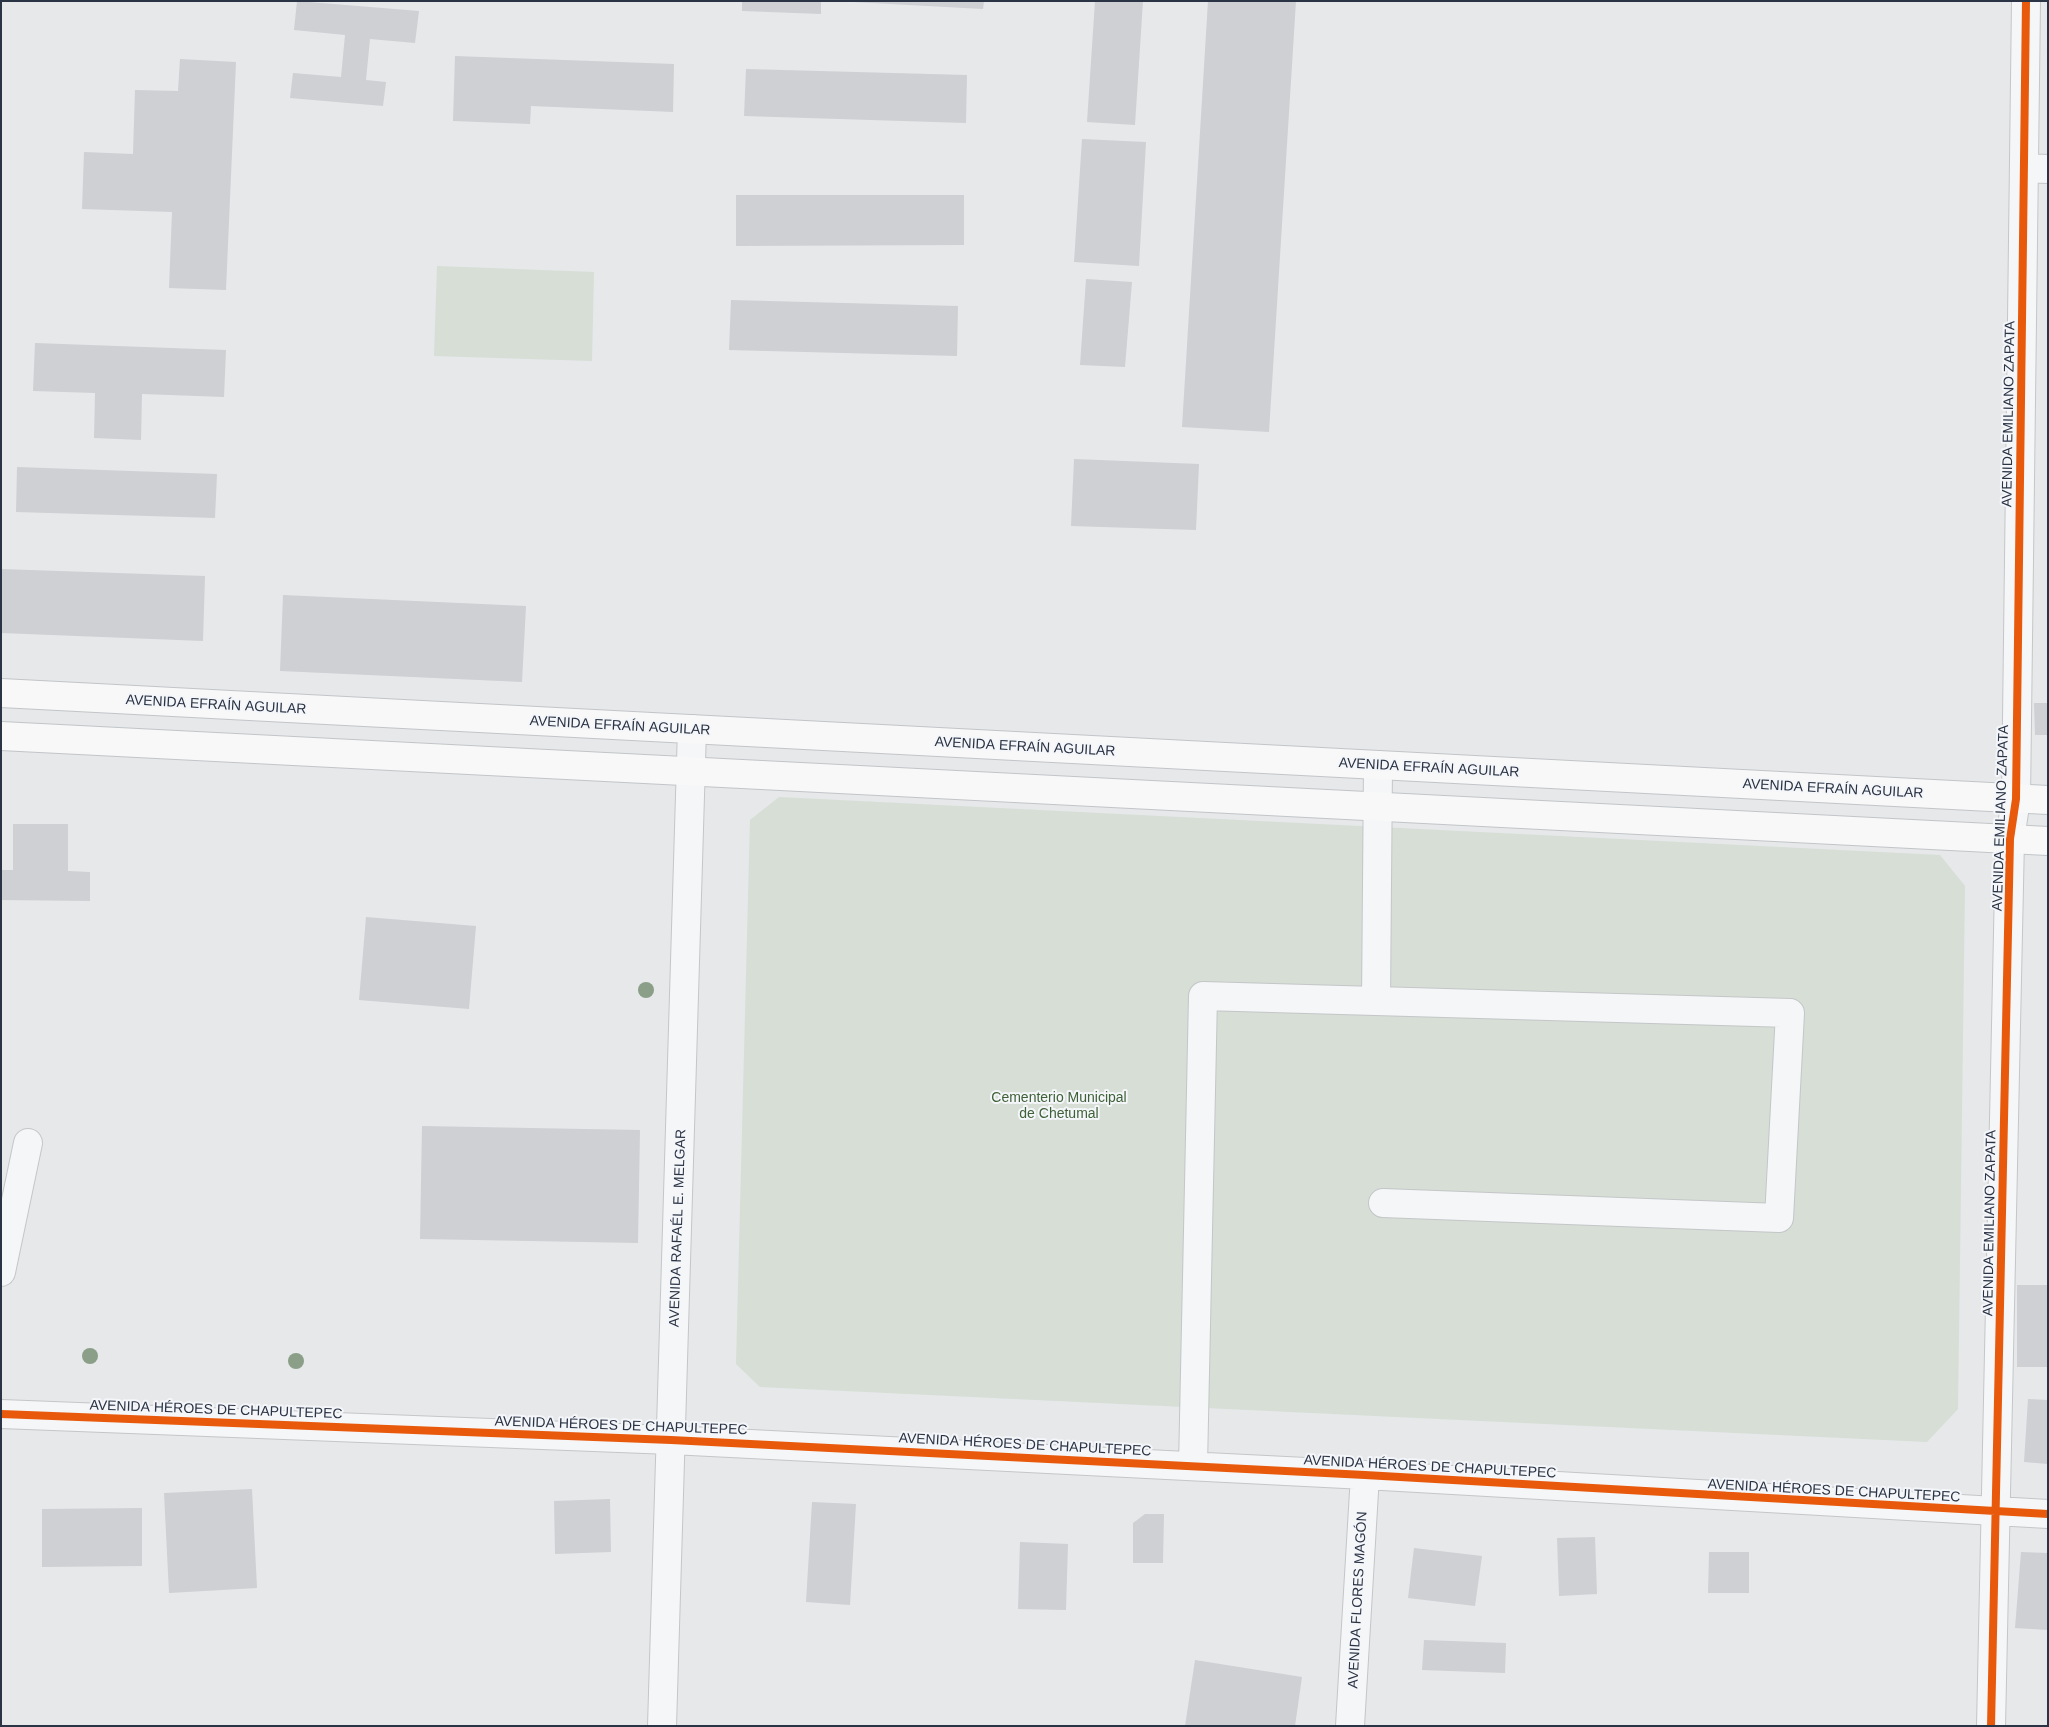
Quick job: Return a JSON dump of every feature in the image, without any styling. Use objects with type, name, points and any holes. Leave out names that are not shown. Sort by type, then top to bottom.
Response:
[{"type":"main road","name":"AVENIDA EFRAÍN AGUILAR","points":[[1,693],[2048,800]]},
{"type":"main road","points":[[1,736],[2048,841]]},
{"type":"street","name":"AVENIDA EMILIANO ZAPATA","points":[[1991,1726],[2010,839],[2016,799],[2036,168],[2026,1]]},
{"type":"street","name":"AVENIDA RAFAÉL E. MELGAR","points":[[662,1726],[692,729]]},
{"type":"street","points":[[1376,1001],[1376,807],[1378,765]]},
{"type":"street","points":[[1193,1466],[1203,996],[1790,1013],[1779,1218],[1383,1203]]},
{"type":"street","points":[[1,1272],[28,1143]]},
{"type":"street","name":"AVENIDA HÉROES DE CHAPULTEPEC","points":[[1,1414],[671,1440],[1365,1475],[1997,1513],[2048,1514]]},
{"type":"street","name":"AVENIDA FLORES MAGÓN","points":[[1350,1726],[1365,1475]]},
{"type":"green space","points":[[437,266],[594,272],[592,361],[434,356]]},
{"type":"green space","name":"Cementerio Municipal de Chetumal","points":[[779,797],[1940,855],[1965,886],[1958,1409],[1927,1442],[760,1387],[736,1364],[750,820]]},
{"type":"building","points":[[297,1],[419,11],[415,43],[370,39],[366,80],[386,82],[383,106],[290,98],[293,73],[341,77],[345,35],[294,30]]},
{"type":"building","points":[[742,1],[821,1],[821,14],[742,11]]},
{"type":"building","points":[[834,1],[984,1],[983,9]]},
{"type":"building","points":[[1095,1],[1143,1],[1135,125],[1087,122]]},
{"type":"building","points":[[1208,1],[1296,1],[1269,432],[1182,427]]},
{"type":"building","points":[[455,56],[674,64],[673,112],[531,106],[530,124],[453,121]]},
{"type":"building","points":[[180,59],[236,62],[226,290],[169,288],[172,212],[82,209],[84,152],[133,154],[135,90],[178,91]]},
{"type":"building","points":[[746,69],[967,75],[966,123],[744,116]]},
{"type":"building","points":[[1082,139],[1146,142],[1139,266],[1074,262]]},
{"type":"building","points":[[736,195],[964,195],[964,245],[736,246]]},
{"type":"building","points":[[1086,279],[1132,282],[1125,367],[1080,365]]},
{"type":"building","points":[[731,300],[958,306],[957,356],[729,350]]},
{"type":"building","points":[[35,343],[226,350],[224,397],[142,394],[141,440],[94,438],[95,393],[33,391]]},
{"type":"building","points":[[1074,459],[1199,464],[1196,530],[1071,526]]},
{"type":"building","points":[[17,467],[217,474],[215,518],[16,512]]},
{"type":"building","points":[[1,569],[205,576],[203,641],[1,633]]},
{"type":"building","points":[[283,595],[526,606],[522,682],[280,671]]},
{"type":"building","points":[[2034,703],[2048,703],[2048,735],[2035,735]]},
{"type":"building","points":[[13,824],[68,824],[68,871],[90,872],[90,901],[1,900],[1,870],[13,870]]},
{"type":"building","points":[[366,917],[476,926],[469,1009],[359,1000]]},
{"type":"building","points":[[422,1126],[640,1130],[638,1243],[420,1239]]},
{"type":"building","points":[[2017,1285],[2048,1285],[2048,1367],[2017,1367]]},
{"type":"building","points":[[2028,1399],[2048,1400],[2048,1464],[2024,1462]]},
{"type":"building","points":[[252,1489],[257,1588],[169,1593],[164,1493]]},
{"type":"building","points":[[610,1499],[611,1552],[555,1554],[554,1501]]},
{"type":"building","points":[[812,1502],[856,1504],[850,1605],[806,1602]]},
{"type":"building","points":[[142,1508],[142,1566],[42,1567],[42,1509]]},
{"type":"building","points":[[1145,1514],[1164,1514],[1163,1563],[1133,1563],[1133,1523]]},
{"type":"building","points":[[1595,1537],[1597,1594],[1559,1596],[1557,1538]]},
{"type":"building","points":[[1020,1542],[1068,1544],[1066,1610],[1018,1609]]},
{"type":"building","points":[[1414,1548],[1482,1556],[1475,1606],[1408,1598]]},
{"type":"building","points":[[1709,1552],[1749,1552],[1749,1593],[1708,1593]]},
{"type":"building","points":[[2021,1552],[2048,1553],[2048,1630],[2015,1628]]},
{"type":"building","points":[[1424,1640],[1506,1643],[1505,1673],[1422,1670]]},
{"type":"building","points":[[1195,1660],[1302,1677],[1295,1726],[1185,1726]]},
{"type":"cycle path","points":[[1991,1726],[2010,839],[2016,799],[2026,1]]},
{"type":"cycle path","points":[[1,1414],[671,1440],[1365,1475],[2048,1514]]}]
